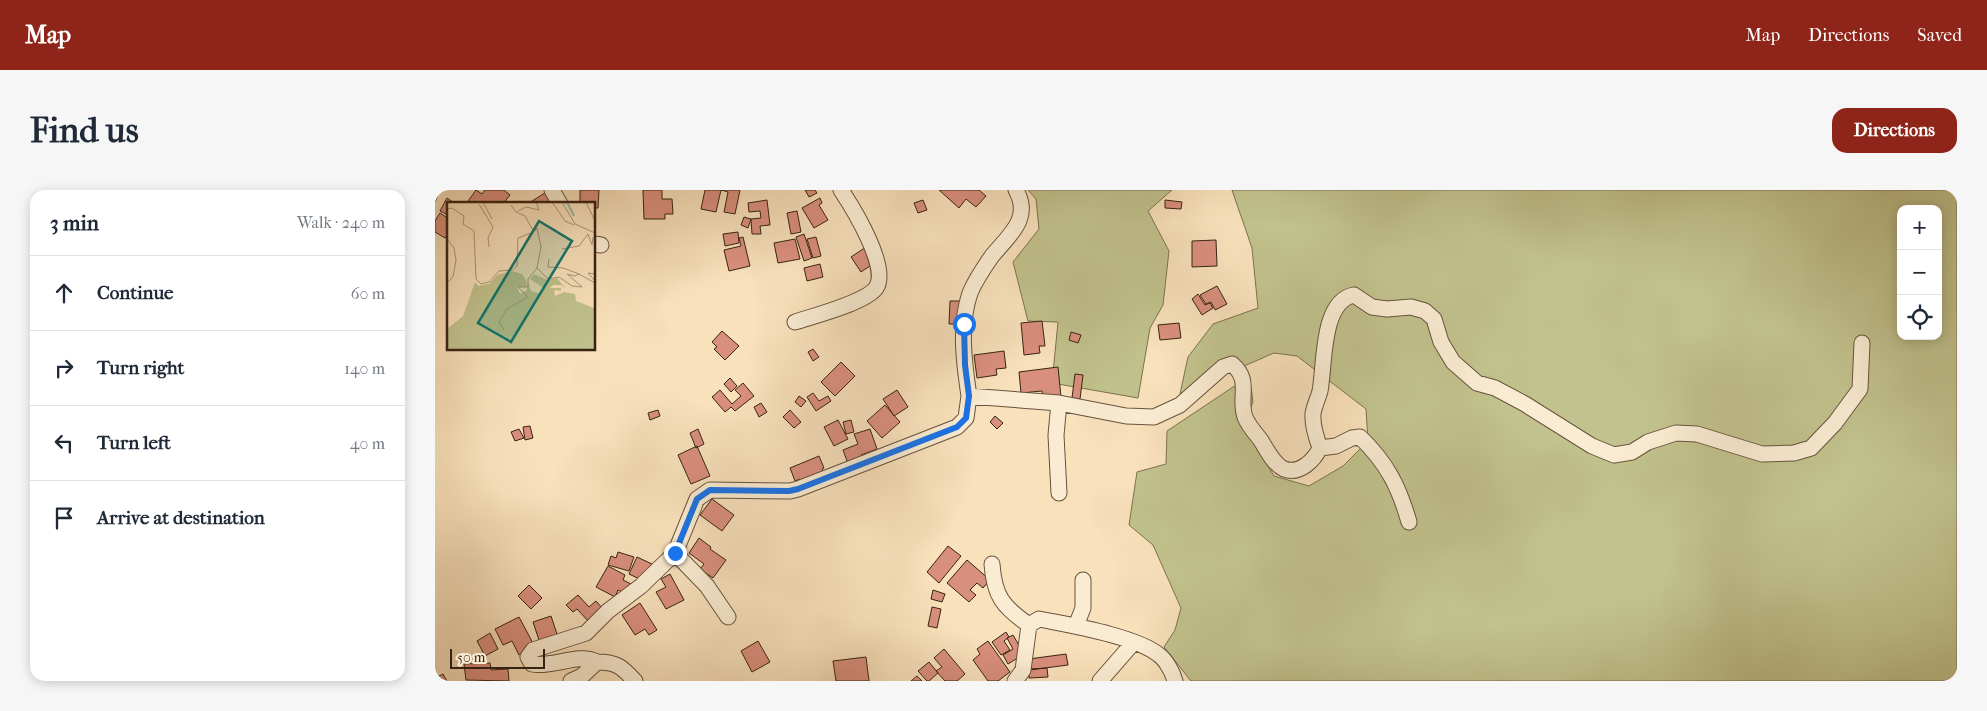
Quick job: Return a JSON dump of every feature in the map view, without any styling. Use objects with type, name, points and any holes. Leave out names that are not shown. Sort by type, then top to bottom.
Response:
[{"type":"street","points":[[552,190],[559,202]]},
{"type":"street","points":[[795,322],[855,302],[875,288],[880,277],[879,263],[841,190]]},
{"type":"street","points":[[635,681],[622,667],[609,662],[597,662],[588,657],[542,666],[532,664],[529,657],[533,650],[586,633],[608,611],[641,586],[675,553],[697,499],[710,490],[789,491],[798,489],[957,427],[966,418],[969,396],[965,365],[964,324],[971,292],[991,257],[1013,234],[1021,218],[1021,199],[1016,190]]},
{"type":"street","points":[[969,396],[1059,403],[1126,416],[1154,417],[1180,405],[1223,368],[1232,364],[1240,370],[1244,382],[1243,404],[1245,418],[1276,463],[1285,469],[1301,469],[1315,458],[1320,448],[1314,432],[1313,413],[1319,391],[1325,341],[1336,307],[1345,297],[1354,295],[1372,307],[1387,309],[1411,306],[1425,311],[1434,319],[1441,342],[1453,362],[1477,383],[1503,392],[1592,446],[1614,455],[1633,452],[1648,442],[1677,433],[1697,434],[1762,454],[1793,453],[1811,448],[1835,423],[1860,388],[1862,343]]},
{"type":"street","points":[[1059,403],[1056,435],[1059,493]]},
{"type":"street","points":[[1320,448],[1336,446],[1352,438],[1360,437],[1377,453],[1393,476],[1409,522]]},
{"type":"street","points":[[675,553],[707,586],[728,617]]},
{"type":"street","points":[[992,564],[993,584],[999,596],[1012,614],[1029,625]]},
{"type":"street","points":[[1076,626],[1083,608],[1083,580]]},
{"type":"street","points":[[1029,625],[1039,619],[1076,626],[1133,642],[1159,655],[1173,674],[1175,681]]},
{"type":"street","points":[[1015,681],[1023,670],[1029,625]]},
{"type":"street","points":[[1101,681],[1133,642]]},
{"type":"street","points":[[571,681],[581,676],[597,662]]},
{"type":"green space","points":[[1028,190],[1172,190],[1148,211],[1169,251],[1163,305],[1150,328],[1138,398],[1052,383],[1058,322],[1028,321],[1013,262],[1039,229],[1036,199]]},
{"type":"green space","points":[[1232,190],[1957,190],[1957,681],[1191,681],[1164,647],[1175,630],[1181,608],[1153,545],[1129,525],[1137,472],[1166,464],[1167,431],[1242,381],[1251,387],[1253,402],[1245,421],[1258,450],[1274,476],[1309,486],[1343,466],[1368,441],[1366,409],[1297,356],[1274,353],[1180,394],[1188,357],[1213,324],[1258,308],[1252,248]]},
{"type":"building","points":[[476,190],[482,194],[485,190],[504,190],[510,195],[505,202],[467,202]]},
{"type":"building","points":[[580,190],[599,190],[598,208],[595,208],[595,202],[580,202]]},
{"type":"building","points":[[643,190],[662,190],[662,199],[672,199],[673,214],[665,214],[665,219],[644,219]]},
{"type":"building","points":[[705,190],[721,190],[716,212],[701,209]]},
{"type":"building","points":[[721,190],[740,190],[735,214],[724,212],[728,192]]},
{"type":"building","points":[[805,190],[815,190],[817,193],[809,197]]},
{"type":"building","points":[[939,190],[979,190],[986,196],[976,207],[966,199],[959,208]]},
{"type":"building","points":[[435,191],[439,192],[435,202]]},
{"type":"building","points":[[548,191],[554,202],[531,202]]},
{"type":"building","points":[[447,198],[453,202],[447,202],[447,214],[440,211]]},
{"type":"building","points":[[820,198],[822,203],[819,205],[828,220],[814,228],[802,208]]},
{"type":"building","points":[[767,200],[770,225],[760,226],[761,234],[752,234],[751,219],[761,218],[760,211],[749,212],[748,203]]},
{"type":"building","points":[[923,200],[927,210],[918,213],[914,203]]},
{"type":"building","points":[[1165,200],[1182,202],[1181,209],[1165,208]]},
{"type":"building","points":[[797,211],[801,232],[791,234],[787,213]]},
{"type":"building","points":[[440,213],[447,218],[447,235],[445,238],[435,232],[435,221]]},
{"type":"building","points":[[744,217],[751,219],[748,228],[741,225]]},
{"type":"building","points":[[738,232],[739,243],[725,246],[723,234]]},
{"type":"building","points":[[804,234],[812,258],[804,261],[796,237]]},
{"type":"building","points":[[743,237],[750,266],[729,271],[724,250],[741,246],[739,238]]},
{"type":"building","points":[[816,237],[821,256],[813,258],[807,239]]},
{"type":"building","points":[[795,239],[800,259],[778,263],[774,243]]},
{"type":"building","points":[[1216,240],[1217,266],[1192,267],[1192,241]]},
{"type":"building","points":[[866,247],[876,262],[861,272],[851,257]]},
{"type":"building","points":[[820,264],[823,277],[807,281],[804,268]]},
{"type":"building","points":[[1217,286],[1227,304],[1215,310],[1211,302],[1206,304],[1200,295]]},
{"type":"building","points":[[1198,294],[1205,305],[1210,303],[1213,308],[1202,315],[1192,299]]},
{"type":"building","points":[[950,301],[962,301],[961,324],[949,324]]},
{"type":"building","points":[[1042,321],[1045,346],[1039,346],[1040,353],[1024,355],[1021,323]]},
{"type":"building","points":[[1179,323],[1181,338],[1160,340],[1158,325]]},
{"type":"building","points":[[722,331],[739,346],[725,360],[714,349],[717,347],[712,342]]},
{"type":"building","points":[[1071,332],[1081,335],[1078,343],[1069,340]]},
{"type":"building","points":[[813,349],[819,357],[813,361],[808,352]]},
{"type":"building","points":[[1004,351],[1006,368],[996,369],[997,375],[977,378],[974,355]]},
{"type":"building","points":[[841,362],[855,376],[835,396],[821,382]]},
{"type":"building","points":[[1058,367],[1061,397],[1043,399],[1042,391],[1021,393],[1019,372]]},
{"type":"building","points":[[1075,374],[1083,375],[1080,399],[1072,398]]},
{"type":"building","points":[[730,378],[737,386],[731,392],[724,384]]},
{"type":"building","points":[[743,383],[754,396],[735,411],[731,407],[725,412],[712,397],[720,390],[732,404],[741,396],[735,390]]},
{"type":"building","points":[[897,390],[908,407],[894,416],[883,399]]},
{"type":"building","points":[[813,393],[819,401],[828,396],[831,401],[816,411],[807,397]]},
{"type":"building","points":[[799,396],[806,401],[801,407],[795,402]]},
{"type":"building","points":[[761,403],[767,412],[759,417],[754,407]]},
{"type":"building","points":[[885,405],[900,422],[882,438],[867,421]]},
{"type":"building","points":[[658,410],[660,416],[650,420],[648,413]]},
{"type":"building","points":[[790,410],[801,422],[794,428],[783,417]]},
{"type":"building","points":[[995,416],[1003,423],[997,429],[990,422]]},
{"type":"building","points":[[838,420],[848,439],[834,446],[824,427]]},
{"type":"building","points":[[851,420],[854,432],[846,434],[843,422]]},
{"type":"building","points":[[530,426],[533,438],[525,440],[523,427]]},
{"type":"building","points":[[519,429],[524,438],[515,441],[511,432]]},
{"type":"building","points":[[698,429],[704,444],[696,448],[690,433]]},
{"type":"building","points":[[870,429],[877,449],[861,455],[864,461],[849,466],[843,450],[858,444],[854,434]]},
{"type":"building","points":[[697,446],[710,476],[691,484],[678,455]]},
{"type":"building","points":[[819,456],[824,468],[822,469],[824,475],[802,484],[800,479],[795,481],[790,468]]},
{"type":"building","points":[[712,499],[734,515],[722,531],[700,515]]},
{"type":"building","points":[[699,538],[711,547],[710,549],[726,560],[713,578],[700,569],[704,564],[689,553]]},
{"type":"building","points":[[948,546],[961,556],[939,583],[927,572]]},
{"type":"building","points":[[618,552],[634,557],[629,571],[608,565],[611,556],[616,558]]},
{"type":"building","points":[[637,557],[652,564],[644,581],[629,574]]},
{"type":"building","points":[[967,560],[990,580],[983,588],[977,583],[970,590],[976,595],[969,602],[947,583]]},
{"type":"building","points":[[608,566],[625,575],[623,580],[631,584],[626,594],[618,590],[615,597],[596,587]]},
{"type":"building","points":[[670,574],[684,600],[666,609],[656,592],[666,587],[661,579]]},
{"type":"building","points":[[529,585],[542,598],[531,609],[518,596]]},
{"type":"building","points":[[933,590],[945,594],[942,602],[931,599]]},
{"type":"building","points":[[578,595],[589,607],[596,601],[603,609],[589,622],[577,609],[573,612],[566,605]]},
{"type":"building","points":[[640,603],[657,630],[649,635],[645,629],[635,635],[622,615]]},
{"type":"building","points":[[932,607],[941,609],[937,628],[928,626]]},
{"type":"building","points":[[551,616],[558,637],[540,643],[533,622]]},
{"type":"building","points":[[519,617],[535,647],[519,655],[512,641],[503,645],[495,629]]},
{"type":"building","points":[[1006,632],[1009,637],[1004,641],[1010,650],[1001,655],[992,642]]},
{"type":"building","points":[[490,633],[498,649],[485,656],[477,641]]},
{"type":"building","points":[[1013,635],[1024,654],[1008,664],[1003,655],[1013,649],[1007,638]]},
{"type":"building","points":[[758,641],[770,662],[752,672],[741,651]]},
{"type":"building","points":[[988,641],[1010,672],[998,681],[988,681],[973,660],[980,654],[977,649]]},
{"type":"building","points":[[944,649],[965,674],[957,681],[945,681],[936,671],[942,667],[934,658]]},
{"type":"building","points":[[1066,654],[1068,665],[1030,670],[1029,659]]},
{"type":"building","points":[[866,657],[869,681],[836,681],[833,661]]},
{"type":"building","points":[[929,662],[938,673],[927,681],[918,671]]},
{"type":"building","points":[[490,663],[491,670],[508,669],[509,681],[466,680],[464,664]]},
{"type":"building","points":[[1047,668],[1048,677],[1029,678],[1029,669]]},
{"type":"building","points":[[443,674],[447,681],[436,681],[435,678]]},
{"type":"building","points":[[917,676],[922,681],[911,681]]},
{"type":"route","points":[[675,553],[697,499],[710,490],[789,491],[798,489],[957,427],[966,418],[969,396],[965,365],[964,324]]}]
